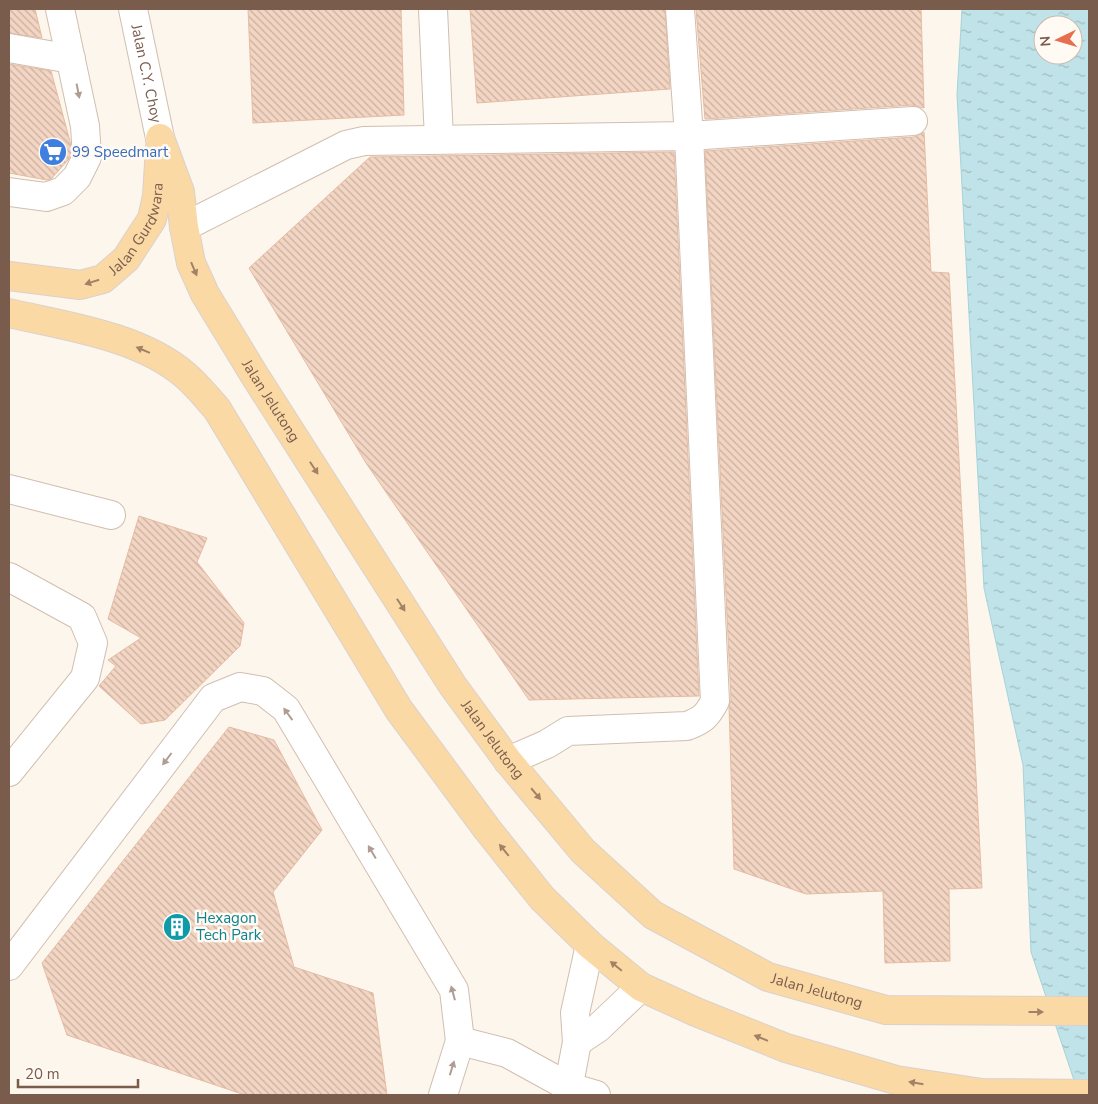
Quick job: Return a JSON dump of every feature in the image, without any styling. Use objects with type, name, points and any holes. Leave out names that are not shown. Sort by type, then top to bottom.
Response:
[{"type":"main road","name":"Jalan Jelutong","points":[[160,138],[180,192],[191,263],[205,294],[255,376],[453,686],[508,761],[583,851],[653,915],[768,977],[886,1010],[1089,1011]]},
{"type":"main road","name":"Jalan Gurdwara","points":[[9,276],[80,285],[103,279],[126,259],[152,219],[157,196],[160,138]]},
{"type":"main road","points":[[9,313],[113,337],[153,355],[184,375],[218,408],[399,710],[487,829],[542,898],[590,945],[641,986],[696,1012],[786,1048],[896,1080],[982,1093],[1089,1094]]},
{"type":"street","points":[[9,192],[46,197],[63,191],[77,177],[87,157],[84,126],[60,9]]},
{"type":"street","name":"Jalan C.Y. Choy","points":[[133,9],[160,138]]},
{"type":"street","points":[[433,9],[439,139]]},
{"type":"street","points":[[508,761],[547,744],[568,731],[687,726],[700,721],[708,714],[714,701],[689,136],[680,9]]},
{"type":"street","points":[[9,48],[71,59]]},
{"type":"street","points":[[184,227],[346,145],[364,141],[689,136],[913,122]]},
{"type":"street","points":[[9,489],[111,515]]},
{"type":"street","points":[[9,577],[82,617],[93,643],[86,678],[9,772]]},
{"type":"street","points":[[9,966],[213,698],[240,687],[263,691],[286,709],[454,990],[460,1040],[443,1095]]},
{"type":"street","points":[[568,1091],[577,1042],[575,1013],[590,945]]},
{"type":"street","points":[[577,1042],[598,1028],[641,986]]},
{"type":"street","points":[[460,1040],[507,1053],[568,1091],[596,1095]]},
{"type":"water","points":[[962,9],[1089,9],[1089,1095],[1079,1095],[1031,952],[1023,765],[984,588],[957,95]]},
{"type":"building","points":[[9,9],[35,9],[42,38],[9,33]]},
{"type":"building","points":[[248,9],[401,9],[404,115],[253,123]]},
{"type":"building","points":[[470,9],[665,9],[670,89],[477,103]]},
{"type":"building","points":[[696,9],[921,9],[924,108],[912,105],[705,119]]},
{"type":"building","points":[[9,64],[51,71],[71,145],[71,154],[51,179],[47,180],[9,173]]},
{"type":"building","points":[[924,132],[931,272],[949,273],[982,888],[949,889],[950,961],[885,963],[883,891],[806,894],[734,869],[729,706],[731,700],[705,151],[914,137]]},
{"type":"building","points":[[674,152],[699,696],[529,700],[366,463],[249,268],[370,157]]},
{"type":"building","points":[[139,516],[207,538],[197,562],[244,623],[240,646],[165,720],[141,724],[99,686],[116,666],[108,660],[141,638],[108,619]]},
{"type":"building","name":"Hexagon Tech Park","points":[[229,727],[274,740],[322,830],[273,892],[294,967],[373,993],[387,1095],[245,1095],[67,1035],[42,963]]},
{"type":"place","name":"99 Speedmart","points":[[53,152]]},
{"type":"place","name":"Hexagon Tech Park","points":[[177,927]]}]
